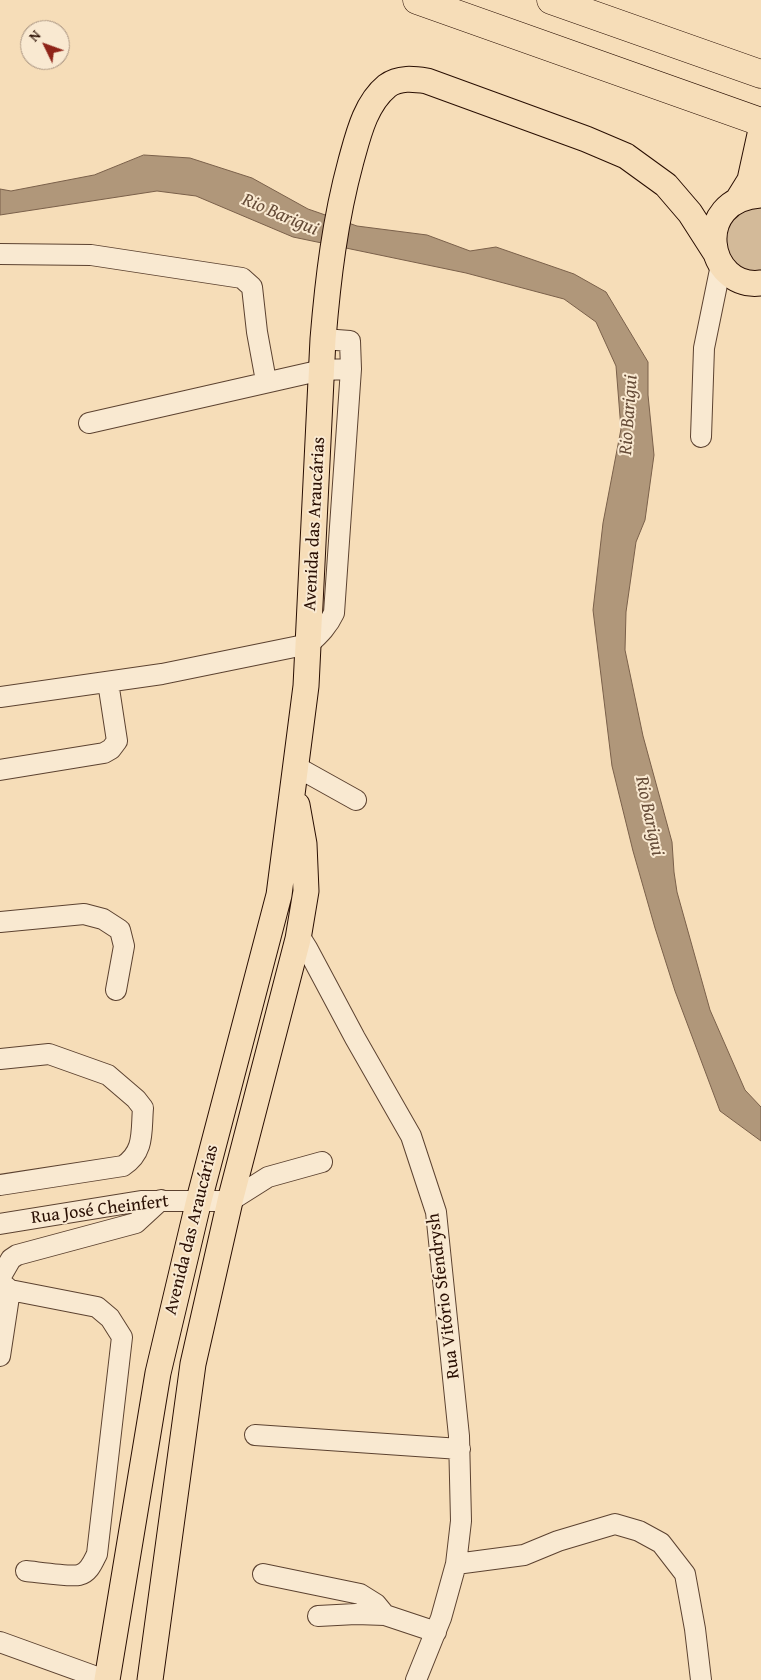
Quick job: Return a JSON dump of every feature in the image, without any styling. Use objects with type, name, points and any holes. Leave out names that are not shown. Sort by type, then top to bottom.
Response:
[{"type":"highway","points":[[417,0],[761,122]]},
{"type":"highway","points":[[551,0],[761,74]]},
{"type":"main road","name":"Avenida das Araucárias","points":[[106,1680],[158,1372],[198,1200],[279,895],[306,686],[323,339],[330,263],[338,214],[356,143],[364,120],[378,96],[388,86],[399,80],[413,78],[427,81],[609,149],[642,167],[666,185]]},
{"type":"main road","points":[[718,259],[713,240],[715,227],[720,216],[733,203],[750,180],[761,130]]},
{"type":"main road","points":[[666,185],[706,204],[715,206],[733,203],[749,196],[761,196]]},
{"type":"main road","points":[[666,185],[690,213],[718,259],[731,275],[744,282],[760,284]]},
{"type":"main road","name":"Avenida das Araucárias","points":[[150,1680],[193,1364],[230,1201],[298,939],[306,891],[305,853],[294,775]]},
{"type":"main road","points":[[279,895],[284,912],[298,939]]},
{"type":"street","points":[[0,254],[91,255],[242,278],[252,287],[257,332],[266,381]]},
{"type":"street","points":[[701,437],[704,348],[718,259]]},
{"type":"street","points":[[0,697],[162,674],[309,644],[322,633],[334,613],[351,369],[350,341],[323,339]]},
{"type":"street","points":[[89,423],[266,381],[322,370],[351,369]]},
{"type":"street","points":[[0,770],[104,753],[111,749],[117,741],[108,682]]},
{"type":"street","points":[[294,775],[356,800]]},
{"type":"street","points":[[0,922],[84,914],[103,919],[120,930],[124,946],[116,990]]},
{"type":"street","name":"Rua Vitório Sfendrysh","points":[[298,939],[302,940],[307,948],[355,1038],[411,1136],[436,1212],[460,1449],[461,1521],[456,1564],[436,1632],[416,1680]]},
{"type":"street","points":[[0,1059],[49,1054],[108,1074],[136,1099],[143,1108],[139,1150],[130,1162],[123,1166],[0,1185]]},
{"type":"street","points":[[230,1201],[268,1177],[322,1162]]},
{"type":"street","points":[[26,1572],[78,1576],[89,1568],[97,1554],[122,1337],[110,1318],[97,1307],[10,1290],[0,1278],[11,1259],[17,1255],[136,1223],[161,1200]]},
{"type":"street","name":"Rua José Cheinfert","points":[[0,1224],[122,1204],[161,1200],[230,1201]]},
{"type":"street","points":[[0,1356],[10,1290]]},
{"type":"street","points":[[255,1434],[460,1449]]},
{"type":"street","points":[[456,1564],[524,1555],[558,1541],[615,1524],[639,1531],[661,1542],[685,1574],[695,1629],[700,1680]]},
{"type":"street","points":[[263,1574],[360,1594],[376,1604],[385,1615]]},
{"type":"street","points":[[318,1616],[385,1615],[436,1632]]},
{"type":"street","points":[[0,1642],[106,1680]]},
{"type":"shaded area","points":[[761,206],[761,273],[758,273],[738,266],[725,249],[726,228],[740,211]]},
{"type":"water","name":"Rio Barigui","points":[[144,155],[190,158],[252,178],[308,209],[357,226],[427,235],[470,251],[496,247],[574,274],[606,292],[648,362],[648,395],[654,455],[645,520],[636,542],[626,612],[625,650],[643,736],[672,842],[677,892],[710,1010],[745,1090],[761,1107],[761,1141],[720,1111],[675,991],[655,928],[633,851],[612,766],[593,610],[603,523],[621,429],[616,366],[596,322],[564,299],[466,273],[293,237],[196,196],[157,191],[0,215],[0,189],[11,191],[94,175]]}]
